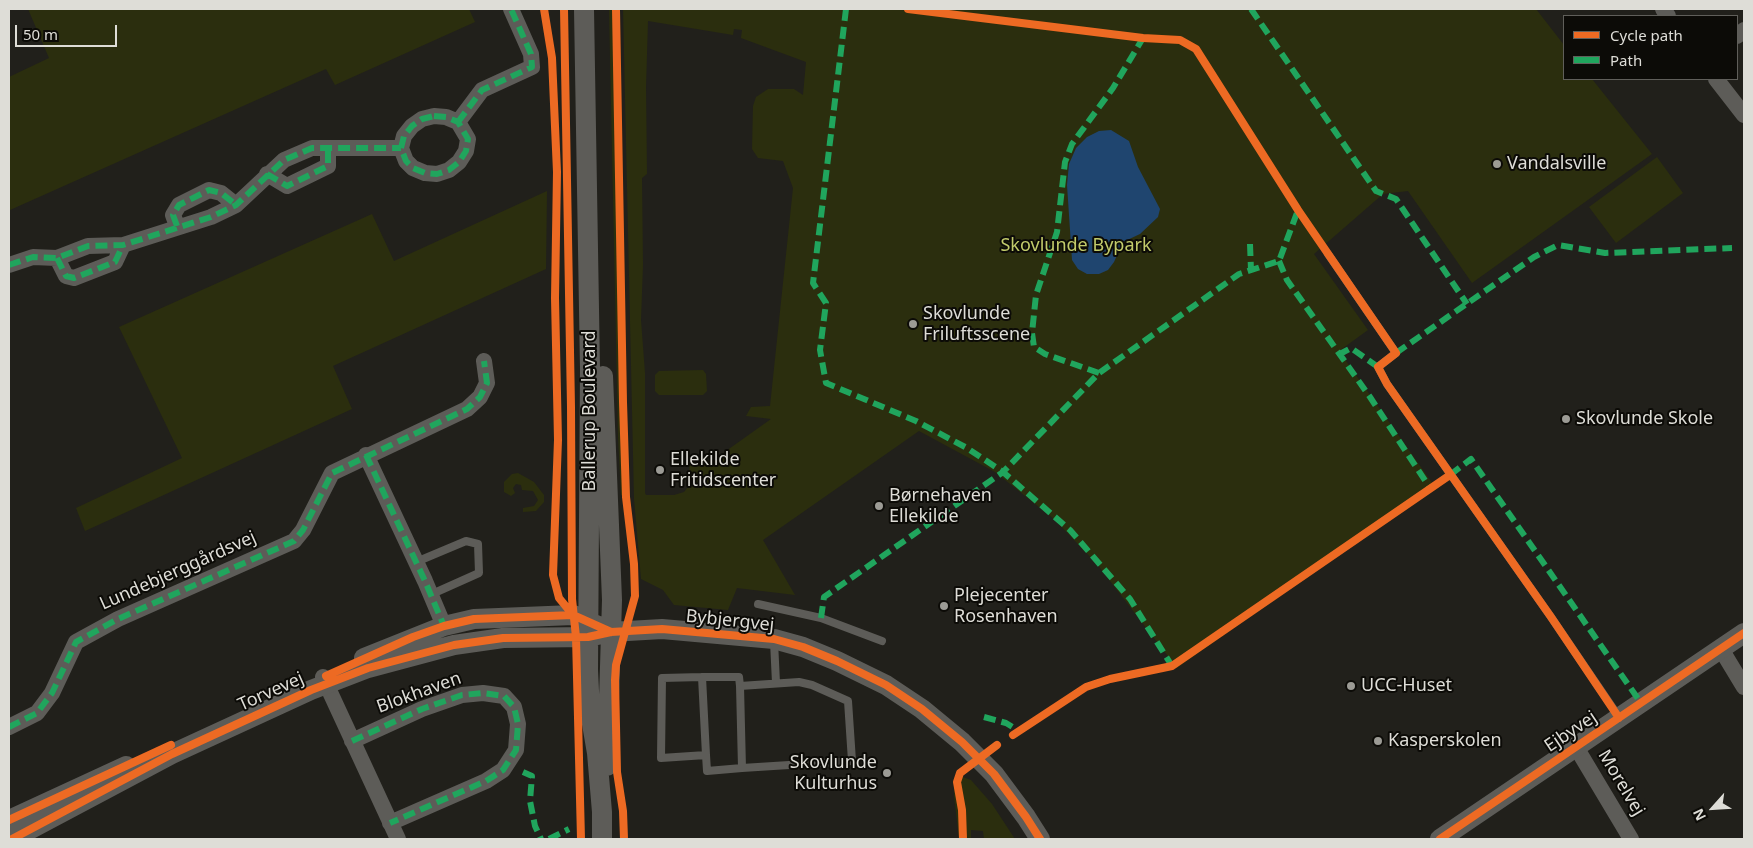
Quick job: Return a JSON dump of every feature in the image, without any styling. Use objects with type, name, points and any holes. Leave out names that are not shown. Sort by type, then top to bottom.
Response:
[{"type":"street","points":[[458,122],[482,90],[532,67],[531,54],[511,9]]},
{"type":"street","name":"Ballerup Boulevard","points":[[584,9],[590,369],[590,599],[588,630],[590,712],[597,753],[602,812],[602,839]]},
{"type":"street","name":"Ballerup Boulevard","points":[[597,9],[601,301],[611,632],[608,670],[609,754],[602,812]]},
{"type":"street","points":[[1717,80],[1744,115]]},
{"type":"street","points":[[434,116],[446,116],[458,122],[468,139],[466,151],[459,162],[449,170],[437,174],[425,173],[413,168],[406,161],[401,148],[404,136],[412,126],[422,119],[434,116]]},
{"type":"street","points":[[9,265],[33,257],[58,258],[88,246],[123,245],[211,216],[236,205],[284,160],[312,148],[401,148]]},
{"type":"street","points":[[267,174],[287,186],[328,166],[328,148]]},
{"type":"street","points":[[177,226],[173,215],[179,205],[209,190],[221,193],[236,205]]},
{"type":"street","points":[[58,258],[66,276],[74,278],[115,262],[123,245]]},
{"type":"street","name":"Lundebjerggårdsvej","points":[[9,727],[37,713],[52,693],[76,642],[118,619],[294,541],[303,530],[332,473],[366,455],[467,409],[480,397],[487,383],[484,361]]},
{"type":"street","points":[[366,455],[432,594],[444,626]]},
{"type":"street","name":"Torvevej","points":[[12,839],[172,754],[384,650],[444,626],[474,619],[573,615],[588,630]]},
{"type":"street","name":"Bybjergvej","points":[[611,632],[662,629],[774,640],[803,647],[837,661],[886,685],[922,709],[962,742],[994,774],[1040,839]]},
{"type":"street","name":"Torvevej","points":[[9,820],[324,681],[454,645],[503,638],[588,630],[611,632]]},
{"type":"street","name":"Ejbyvej","points":[[1440,839],[1744,633]]},
{"type":"street","points":[[1721,649],[1744,687]]},
{"type":"street","points":[[324,681],[398,839]]},
{"type":"street","name":"Blokhaven","points":[[352,741],[422,709],[462,696],[483,693],[504,696],[514,707],[518,724],[516,750],[503,770],[486,781],[390,822]]},
{"type":"street","name":"Morelvej","points":[[1576,748],[1631,839]]},
{"type":"lane","points":[[1328,254],[1396,353],[1378,367],[1387,384],[1551,617],[1619,718]]},
{"type":"lane","points":[[416,562],[466,540],[478,544],[479,573],[432,594]]},
{"type":"lane","points":[[758,604],[821,618],[882,641]]},
{"type":"lane","points":[[774,640],[776,683]]},
{"type":"lane","points":[[706,755],[661,758],[662,678],[739,676],[742,768]]},
{"type":"lane","points":[[702,677],[707,771],[852,761],[848,700],[805,683],[740,686]]},
{"type":"green space","points":[[28,9],[469,9],[475,22],[335,85],[326,69],[10,210],[9,77],[49,58]]},
{"type":"green space","points":[[609,9],[613,9],[623,495],[621,495],[618,437]]},
{"type":"green space","name":"Skovlunde Bypark","points":[[623,9],[1536,9],[1563,44],[1563,80],[1593,80],[1652,154],[1472,283],[1408,191],[1383,194],[1314,254],[1368,330],[1339,351],[1435,487],[1177,668],[1097,564],[1054,519],[995,472],[919,431],[763,540],[795,595],[737,588],[728,610],[674,605],[663,590],[641,579],[634,499]],"holes":[[[648,21],[733,35],[734,29],[742,30],[741,38],[806,62],[803,95],[794,89],[768,89],[756,97],[753,106],[752,149],[758,158],[783,161],[793,188],[770,406],[751,407],[746,416],[771,419],[726,451],[717,461],[690,461],[688,487],[684,492],[674,495],[646,495],[645,373],[641,320],[643,265],[642,178],[647,174],[646,87]]]},
{"type":"green space","points":[[1657,157],[1683,193],[1616,243],[1589,207]]},
{"type":"green space","points":[[547,191],[546,269],[333,366],[352,409],[85,531],[76,508],[182,458],[119,327],[372,214],[394,261]]},
{"type":"green space","points":[[703,370],[706,374],[707,391],[703,395],[659,395],[655,391],[655,375],[659,371]]},
{"type":"green space","points":[[518,473],[534,482],[544,495],[544,502],[536,511],[523,512],[523,508],[534,506],[538,500],[533,491],[522,490],[521,485],[516,484],[513,488],[515,493],[511,496],[504,492],[504,482],[512,474]]},
{"type":"green space","points":[[960,776],[971,780],[992,804],[1015,839],[984,839],[983,831],[971,830],[971,839],[959,839],[954,796],[955,779]]},
{"type":"water","points":[[1111,130],[1129,141],[1138,167],[1160,209],[1158,217],[1140,234],[1123,242],[1114,262],[1108,270],[1099,274],[1087,274],[1078,269],[1072,260],[1067,185],[1069,164],[1076,148],[1087,137],[1099,131]]},
{"type":"marked path","points":[[458,122],[482,90],[532,67],[531,54],[511,9]]},
{"type":"marked path","points":[[846,9],[813,283],[826,303],[820,350],[826,383],[916,421],[967,448],[1003,472],[1070,530],[1130,599],[1172,666]]},
{"type":"marked path","points":[[1251,9],[1376,191],[1396,199],[1467,304]]},
{"type":"marked path","points":[[1099,373],[1045,354],[1034,347],[1032,333],[1036,295],[1057,232],[1065,162],[1072,144],[1113,88],[1143,38]]},
{"type":"marked path","points":[[434,116],[446,117],[458,122],[468,139],[466,151],[459,162],[449,170],[437,174],[425,173],[413,168],[406,161],[401,148],[404,136],[412,126],[422,119],[434,116]]},
{"type":"marked path","points":[[9,265],[33,257],[57,258],[88,246],[123,245],[211,217],[236,205],[284,160],[312,148],[401,148]]},
{"type":"marked path","points":[[267,174],[287,186],[328,166],[328,148]]},
{"type":"marked path","points":[[177,226],[173,215],[179,205],[209,190],[221,193],[236,205]]},
{"type":"marked path","points":[[821,618],[824,597],[1003,472],[1099,373],[1239,274],[1279,261],[1298,210]]},
{"type":"marked path","points":[[1250,244],[1251,270]]},
{"type":"marked path","points":[[57,258],[66,276],[74,278],[115,262],[123,245]]},
{"type":"marked path","points":[[1396,353],[1534,257],[1558,245],[1605,253],[1732,248]]},
{"type":"marked path","points":[[1279,261],[1287,280],[1370,397],[1430,488]]},
{"type":"marked path","points":[[1338,355],[1351,348],[1378,367]]},
{"type":"marked path","points":[[9,727],[37,713],[52,693],[76,642],[118,619],[294,541],[303,530],[332,473],[467,409],[480,397],[487,383],[484,361]]},
{"type":"marked path","points":[[366,455],[444,626]]},
{"type":"marked path","points":[[1450,475],[1471,459],[1641,703]]},
{"type":"marked path","points":[[352,741],[422,709],[462,695],[483,693],[504,696],[514,707],[518,724],[516,750],[503,770],[486,781],[390,823]]},
{"type":"marked path","points":[[984,717],[1006,723],[1019,731]]},
{"type":"marked path","points":[[523,772],[532,776],[530,801],[535,826],[541,839]]},
{"type":"marked path","points":[[549,839],[569,829]]},
{"type":"cycle path","points":[[544,9],[552,58],[557,172],[555,298],[558,440],[553,575],[559,598],[573,615]]},
{"type":"cycle path","points":[[564,9],[571,407],[572,599],[576,637],[581,839]]},
{"type":"cycle path","points":[[616,9],[626,497],[634,564],[635,596],[616,665],[615,680],[617,772],[623,811],[624,839]]},
{"type":"cycle path","points":[[908,9],[1143,38],[1180,40],[1196,49],[1298,210],[1396,353],[1378,367],[1387,384],[1551,617],[1619,718]]},
{"type":"cycle path","points":[[1013,735],[1086,687],[1110,679],[1172,666],[1450,475]]},
{"type":"cycle path","points":[[326,676],[413,637],[444,626],[474,619],[573,615],[611,632]]},
{"type":"cycle path","points":[[12,839],[172,754],[311,690],[368,668],[454,645],[503,638],[588,637],[611,632],[662,629],[774,639],[803,647],[886,685],[922,709],[962,742],[994,774],[1040,839]]},
{"type":"cycle path","points":[[1440,839],[1744,633]]},
{"type":"cycle path","points":[[9,820],[171,745]]},
{"type":"cycle path","points":[[963,839],[962,810],[957,782],[960,773],[997,745]]},
{"type":"place","name":"Vandalsville","points":[[1497,164]]},
{"type":"place","name":"Skovlunde Friluftsscene","points":[[913,324]]},
{"type":"place","name":"Skovlunde Skole","points":[[1566,419]]},
{"type":"place","name":"Ellekilde Fritidscenter","points":[[660,470]]},
{"type":"place","name":"Børnehaven Ellekilde","points":[[879,506]]},
{"type":"place","name":"Plejecenter Rosenhaven","points":[[944,606]]},
{"type":"place","name":"UCC-Huset","points":[[1351,686]]},
{"type":"place","name":"Kasperskolen","points":[[1378,741]]},
{"type":"place","name":"Skovlunde Kulturhus","points":[[887,773]]}]
